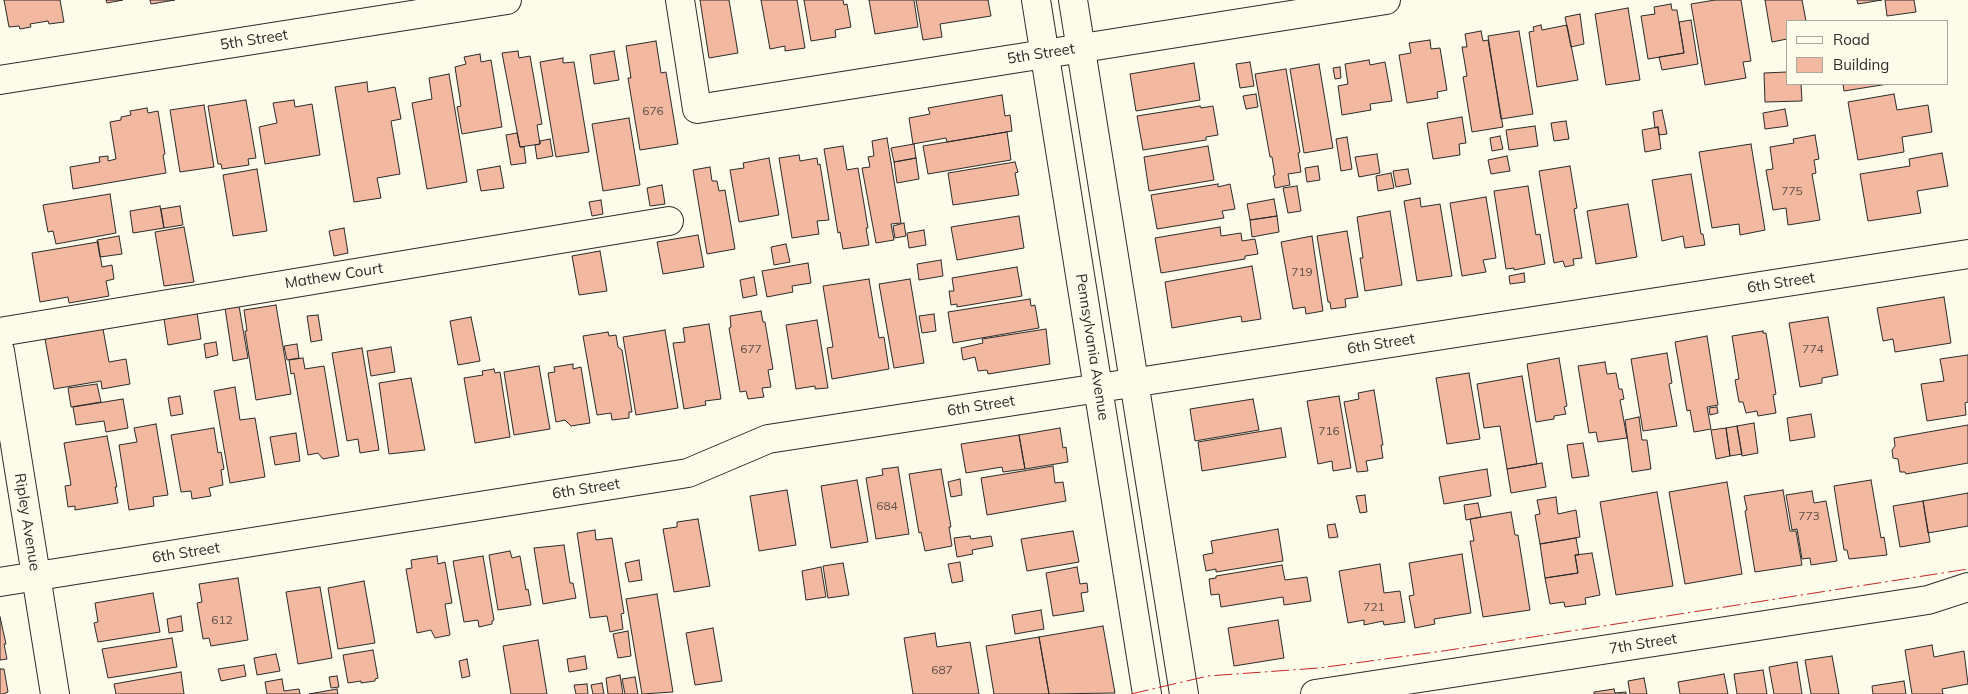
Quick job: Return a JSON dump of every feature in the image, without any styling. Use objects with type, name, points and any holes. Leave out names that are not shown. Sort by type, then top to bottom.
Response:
[{"type":"street","name":"5th Street","points":[[0,80],[507,0]]},
{"type":"street","name":"5th Street","points":[[680,0],[697,109],[1386,0]]},
{"type":"street","name":"Pennsylvania Avenue","points":[[1036,0],[1147,694]]},
{"type":"street","points":[[1073,0],[1184,694]]},
{"type":"street","name":"Mathew Court","points":[[0,332],[669,221]]},
{"type":"street","name":"6th Street","points":[[0,582],[688,473],[768,439],[1968,254]]},
{"type":"street","name":"Ripley Avenue","points":[[0,351],[9,467],[36,576],[55,694]]},
{"type":"street","name":"7th Street","points":[[1316,694],[1928,600],[1968,587]]},
{"type":"building","points":[[4,0],[60,0],[64,22],[49,24],[48,21],[30,24],[31,27],[20,29],[19,26],[9,27]]},
{"type":"building","points":[[106,0],[123,0],[107,3]]},
{"type":"building","points":[[150,0],[175,0],[151,4]]},
{"type":"building","points":[[700,0],[729,0],[738,53],[709,58]]},
{"type":"building","points":[[761,0],[797,0],[805,48],[785,51],[785,46],[770,49]]},
{"type":"building","points":[[804,0],[843,0],[844,5],[847,4],[851,27],[835,30],[836,37],[811,41]]},
{"type":"building","points":[[869,0],[914,0],[918,27],[875,34]]},
{"type":"building","points":[[916,0],[988,0],[991,16],[940,24],[942,37],[923,40]]},
{"type":"building","points":[[1715,0],[1741,0],[1751,61],[1743,62],[1746,78],[1705,85],[1691,4]]},
{"type":"building","points":[[1765,0],[1802,0],[1806,20],[1786,20],[1786,39],[1772,42]]},
{"type":"building","points":[[1857,0],[1882,0],[1858,4]]},
{"type":"building","points":[[1885,0],[1914,0],[1916,12],[1887,16]]},
{"type":"building","points":[[1671,4],[1672,10],[1677,10],[1684,53],[1648,59],[1641,16],[1655,14],[1654,7]]},
{"type":"building","points":[[1628,8],[1640,80],[1606,85],[1595,14]]},
{"type":"building","points":[[1580,14],[1584,44],[1571,47],[1565,17]]},
{"type":"building","points":[[1691,20],[1698,64],[1662,70],[1659,57],[1684,53],[1679,22]]},
{"type":"building","points":[[1541,25],[1542,30],[1567,25],[1578,80],[1537,87],[1529,32],[1534,31],[1533,27]]},
{"type":"building","points":[[1481,31],[1483,41],[1488,40],[1503,127],[1472,132],[1463,77],[1467,76],[1462,47],[1467,47],[1465,34]]},
{"type":"building","points":[[1519,31],[1533,114],[1501,119],[1488,36]]},
{"type":"building","points":[[1430,40],[1431,49],[1440,48],[1447,90],[1437,92],[1438,98],[1407,103],[1399,55],[1411,53],[1409,43]]},
{"type":"building","points":[[656,41],[661,73],[666,72],[678,144],[640,150],[628,78],[631,78],[626,46]]},
{"type":"building","points":[[518,51],[519,58],[530,56],[542,124],[537,125],[540,144],[520,147],[502,53]]},
{"type":"building","points":[[614,51],[619,80],[594,84],[590,55]]},
{"type":"building","points":[[480,54],[481,62],[491,60],[502,127],[462,134],[457,107],[461,106],[455,67],[466,64],[464,57]]},
{"type":"building","points":[[563,58],[563,63],[574,62],[589,152],[556,157],[540,62]]},
{"type":"building","points":[[1369,60],[1370,65],[1385,62],[1392,101],[1370,104],[1371,110],[1342,115],[1338,86],[1348,84],[1345,64]]},
{"type":"building","points":[[1250,62],[1254,86],[1240,88],[1236,64]]},
{"type":"building","points":[[1194,63],[1200,100],[1136,111],[1130,74]]},
{"type":"building","points":[[1319,64],[1333,148],[1304,153],[1290,69]]},
{"type":"building","points":[[1340,67],[1341,78],[1335,79],[1333,68]]},
{"type":"building","points":[[1286,69],[1300,152],[1298,153],[1301,172],[1288,174],[1290,185],[1275,188],[1272,157],[1270,157],[1255,74]]},
{"type":"building","points":[[1786,72],[1786,85],[1801,85],[1802,101],[1765,102],[1764,73]]},
{"type":"building","points":[[449,74],[467,182],[427,189],[412,103],[432,99],[429,78]]},
{"type":"building","points":[[367,82],[368,92],[395,87],[401,119],[391,121],[400,174],[377,178],[381,198],[354,202],[335,87]]},
{"type":"building","points":[[1843,85],[1882,85],[1844,91]]},
{"type":"building","points":[[1256,94],[1258,107],[1246,109],[1243,96]]},
{"type":"building","points":[[1894,94],[1897,110],[1928,105],[1932,132],[1902,137],[1904,152],[1858,160],[1848,102]]},
{"type":"building","points":[[1002,95],[1005,116],[1010,115],[1012,131],[947,142],[946,138],[913,144],[909,118],[930,114],[928,108]]},
{"type":"building","points":[[246,100],[256,158],[248,159],[249,165],[222,169],[221,164],[218,164],[208,106]]},
{"type":"building","points":[[294,100],[295,107],[312,104],[320,155],[265,164],[259,127],[277,123],[273,103]]},
{"type":"building","points":[[204,105],[214,167],[180,172],[170,110]]},
{"type":"building","points":[[1200,106],[1201,108],[1213,106],[1218,135],[1206,137],[1206,140],[1143,150],[1137,116]]},
{"type":"building","points":[[147,108],[148,113],[158,111],[166,173],[73,189],[70,167],[100,162],[99,157],[108,156],[108,161],[116,159],[110,122],[121,120],[121,117],[131,115],[130,111]]},
{"type":"building","points":[[1785,109],[1788,126],[1765,129],[1763,113]]},
{"type":"building","points":[[1662,110],[1667,134],[1659,135],[1658,127],[1655,128],[1653,112]]},
{"type":"building","points":[[1462,117],[1466,143],[1459,144],[1460,155],[1433,159],[1427,123]]},
{"type":"building","points":[[629,118],[640,185],[603,191],[592,124]]},
{"type":"building","points":[[1566,121],[1569,139],[1554,141],[1551,123]]},
{"type":"building","points":[[1535,126],[1538,146],[1509,150],[1506,130]]},
{"type":"building","points":[[1658,127],[1661,149],[1645,152],[1642,130]]},
{"type":"building","points":[[1007,132],[1011,160],[928,174],[923,146]]},
{"type":"building","points":[[517,133],[520,147],[524,147],[526,163],[511,165],[506,135]]},
{"type":"building","points":[[1815,135],[1819,159],[1814,160],[1816,173],[1812,174],[1820,220],[1788,225],[1786,208],[1773,210],[1766,170],[1773,169],[1770,147],[1794,143],[1793,139]]},
{"type":"building","points":[[1500,136],[1503,149],[1492,151],[1490,138]]},
{"type":"building","points":[[1347,137],[1352,169],[1341,171],[1336,139]]},
{"type":"building","points":[[887,138],[901,223],[891,224],[894,240],[876,243],[862,168],[870,167],[868,157],[874,156],[872,141]]},
{"type":"building","points":[[550,139],[553,156],[537,159],[535,145],[540,144],[540,141]]},
{"type":"building","points":[[914,144],[916,158],[894,162],[891,148]]},
{"type":"building","points":[[1751,144],[1765,230],[1740,235],[1739,224],[1712,228],[1699,152]]},
{"type":"building","points":[[843,146],[847,170],[858,168],[869,245],[843,249],[840,232],[838,233],[824,149]]},
{"type":"building","points":[[1208,146],[1214,180],[1149,191],[1144,157]]},
{"type":"building","points":[[1942,153],[1948,186],[1917,191],[1921,213],[1868,221],[1860,174],[1910,166],[1909,159]]},
{"type":"building","points":[[1377,154],[1380,173],[1359,177],[1355,157]]},
{"type":"building","points":[[799,155],[800,161],[817,158],[818,165],[820,164],[829,220],[817,221],[819,234],[792,238],[779,158]]},
{"type":"building","points":[[1507,156],[1510,171],[1491,174],[1488,160]]},
{"type":"building","points":[[769,158],[779,215],[739,222],[730,170],[744,168],[743,163]]},
{"type":"building","points":[[916,158],[919,179],[897,183],[894,162]]},
{"type":"building","points":[[1015,162],[1018,172],[1015,173],[1019,195],[953,205],[948,173]]},
{"type":"building","points":[[500,166],[504,188],[481,191],[477,170]]},
{"type":"building","points":[[1318,166],[1320,180],[1307,182],[1305,168]]},
{"type":"building","points":[[1570,166],[1577,208],[1574,209],[1582,258],[1573,259],[1574,265],[1565,267],[1563,261],[1554,263],[1539,171]]},
{"type":"building","points":[[710,167],[712,181],[717,181],[719,191],[725,190],[735,249],[707,254],[693,170]]},
{"type":"building","points":[[257,169],[267,231],[233,236],[223,175]]},
{"type":"building","points":[[1408,169],[1411,184],[1396,187],[1393,171]]},
{"type":"building","points":[[1391,173],[1394,188],[1378,191],[1376,176]]},
{"type":"building","points":[[1691,174],[1701,234],[1703,234],[1705,245],[1685,248],[1683,236],[1662,241],[1652,180]]},
{"type":"building","points":[[1218,184],[1218,187],[1230,184],[1235,209],[1222,211],[1224,218],[1157,229],[1151,195]]},
{"type":"building","points":[[662,185],[665,204],[650,206],[647,188]]},
{"type":"building","points":[[1297,186],[1301,211],[1288,213],[1283,188]]},
{"type":"building","points":[[1528,186],[1536,235],[1540,234],[1545,264],[1514,270],[1514,268],[1506,269],[1494,191]]},
{"type":"building","points":[[110,194],[116,233],[56,244],[53,231],[48,232],[43,205]]},
{"type":"building","points":[[1486,197],[1496,258],[1483,260],[1486,272],[1462,276],[1450,203]]},
{"type":"building","points":[[1420,198],[1421,207],[1440,204],[1452,276],[1417,281],[1404,201]]},
{"type":"building","points":[[1274,199],[1277,216],[1250,220],[1247,204]]},
{"type":"building","points":[[601,200],[603,214],[592,216],[589,202]]},
{"type":"building","points":[[1628,204],[1637,257],[1596,264],[1587,211]]},
{"type":"building","points":[[160,206],[164,228],[133,233],[130,211]]},
{"type":"building","points":[[180,206],[183,225],[164,228],[161,209]]},
{"type":"building","points":[[1390,211],[1402,285],[1365,291],[1360,258],[1363,258],[1357,217]]},
{"type":"building","points":[[1019,216],[1024,248],[957,260],[951,227]]},
{"type":"building","points":[[1277,216],[1279,232],[1252,237],[1250,220]]},
{"type":"building","points":[[904,223],[906,236],[895,238],[893,226]]},
{"type":"building","points":[[184,227],[194,282],[164,286],[155,232]]},
{"type":"building","points":[[1220,227],[1221,236],[1241,233],[1242,241],[1255,239],[1258,254],[1245,256],[1245,259],[1161,273],[1155,238]]},
{"type":"building","points":[[344,228],[348,253],[334,256],[329,231]]},
{"type":"building","points":[[924,230],[926,245],[909,248],[907,233]]},
{"type":"building","points":[[1347,231],[1358,297],[1345,299],[1346,307],[1331,309],[1330,302],[1328,302],[1317,236]]},
{"type":"building","points":[[698,235],[704,267],[663,274],[657,242]]},
{"type":"building","points":[[119,236],[122,254],[100,257],[97,240]]},
{"type":"building","points":[[1312,236],[1323,311],[1306,314],[1305,307],[1293,309],[1281,242]]},
{"type":"building","points":[[98,242],[102,267],[112,265],[114,279],[106,281],[109,296],[69,303],[68,297],[40,302],[32,253]]},
{"type":"building","points":[[786,244],[790,262],[774,265],[771,247]]},
{"type":"building","points":[[600,251],[607,291],[579,295],[572,256]]},
{"type":"building","points":[[941,260],[943,276],[919,280],[917,264]]},
{"type":"building","points":[[808,263],[811,283],[792,286],[793,292],[767,297],[762,271]]},
{"type":"building","points":[[1252,266],[1261,319],[1242,322],[1241,316],[1172,328],[1165,282]]},
{"type":"building","points":[[1017,267],[1022,296],[957,307],[957,304],[951,305],[949,291],[954,291],[952,278]]},
{"type":"building","points":[[1524,273],[1525,282],[1510,284],[1509,276]]},
{"type":"building","points":[[754,277],[757,295],[743,298],[740,280]]},
{"type":"building","points":[[869,279],[879,338],[884,337],[889,369],[832,379],[827,348],[833,347],[823,286]]},
{"type":"building","points":[[910,279],[924,363],[894,368],[879,284]]},
{"type":"building","points":[[1944,297],[1951,343],[1895,352],[1893,339],[1883,341],[1877,308]]},
{"type":"building","points":[[1030,299],[1031,306],[1035,305],[1039,328],[953,343],[948,312]]},
{"type":"building","points":[[276,305],[291,394],[256,400],[245,331],[247,331],[244,310]]},
{"type":"building","points":[[239,306],[248,358],[233,361],[225,308]]},
{"type":"building","points":[[761,311],[763,322],[765,322],[773,369],[768,370],[771,387],[762,388],[764,397],[748,399],[746,391],[740,392],[729,328],[731,327],[730,316]]},
{"type":"building","points":[[197,313],[201,339],[168,345],[164,319]]},
{"type":"building","points":[[934,314],[936,331],[922,333],[919,316]]},
{"type":"building","points":[[318,315],[322,340],[311,342],[307,316]]},
{"type":"building","points":[[471,317],[480,361],[458,365],[450,321]]},
{"type":"building","points":[[1828,317],[1838,375],[1822,378],[1822,383],[1800,387],[1789,323]]},
{"type":"building","points":[[817,320],[828,388],[815,389],[815,386],[796,389],[786,325]]},
{"type":"building","points":[[709,324],[721,399],[705,401],[706,405],[684,409],[673,343],[685,342],[683,328]]},
{"type":"building","points":[[103,329],[109,362],[126,359],[130,384],[102,389],[101,381],[54,389],[45,339]]},
{"type":"building","points":[[1046,329],[1050,364],[988,374],[987,370],[978,371],[975,357],[963,360],[961,348],[983,343],[982,339]]},
{"type":"building","points":[[665,330],[678,408],[636,415],[623,337]]},
{"type":"building","points":[[1763,331],[1763,333],[1766,333],[1776,394],[1773,395],[1776,413],[1758,416],[1757,411],[1746,413],[1743,402],[1739,402],[1735,380],[1739,379],[1732,336]]},
{"type":"building","points":[[608,332],[609,336],[616,335],[618,347],[622,350],[632,412],[629,412],[629,418],[612,420],[611,413],[597,415],[583,336]]},
{"type":"building","points":[[1707,336],[1718,405],[1707,407],[1711,429],[1694,432],[1690,410],[1687,411],[1675,342]]},
{"type":"building","points":[[216,342],[218,355],[206,358],[204,344]]},
{"type":"building","points":[[297,344],[299,358],[287,360],[284,346]]},
{"type":"building","points":[[391,347],[395,372],[371,376],[367,351]]},
{"type":"building","points":[[362,348],[379,450],[360,453],[358,439],[347,441],[332,353]]},
{"type":"building","points":[[1667,353],[1672,383],[1669,384],[1677,426],[1643,431],[1631,359]]},
{"type":"building","points":[[1968,355],[1968,402],[1965,403],[1966,415],[1927,421],[1921,384],[1944,381],[1940,359]]},
{"type":"building","points":[[303,358],[305,369],[324,366],[339,456],[323,459],[318,453],[308,455],[294,373],[291,374],[289,360]]},
{"type":"building","points":[[1559,358],[1567,406],[1564,407],[1566,414],[1554,416],[1554,419],[1536,422],[1527,364]]},
{"type":"building","points":[[1605,362],[1607,374],[1616,373],[1619,389],[1622,389],[1624,399],[1620,400],[1627,438],[1598,442],[1596,432],[1589,433],[1578,366]]},
{"type":"building","points":[[573,364],[573,369],[581,367],[590,423],[571,426],[565,420],[556,422],[548,373],[555,372],[554,367]]},
{"type":"building","points":[[539,366],[550,429],[514,435],[504,372]]},
{"type":"building","points":[[494,369],[495,373],[500,372],[510,437],[475,443],[464,378],[483,375],[482,371]]},
{"type":"building","points":[[1469,373],[1480,439],[1447,444],[1436,378]]},
{"type":"building","points":[[1522,376],[1537,464],[1507,469],[1500,426],[1484,428],[1477,384]]},
{"type":"building","points":[[411,378],[425,450],[389,454],[379,383]]},
{"type":"building","points":[[97,384],[101,402],[71,407],[68,388]]},
{"type":"building","points":[[235,387],[240,420],[255,418],[265,477],[230,483],[214,391]]},
{"type":"building","points":[[1374,390],[1383,445],[1381,445],[1383,458],[1366,461],[1368,471],[1357,472],[1344,402],[1359,399],[1358,393]]},
{"type":"building","points":[[180,396],[183,414],[171,416],[168,398]]},
{"type":"building","points":[[1339,396],[1351,468],[1333,471],[1332,461],[1318,464],[1307,401]]},
{"type":"building","points":[[123,399],[128,428],[106,432],[104,421],[76,425],[73,407]]},
{"type":"building","points":[[1253,399],[1259,430],[1195,441],[1190,409]]},
{"type":"building","points":[[1717,407],[1718,413],[1710,415],[1709,408]]},
{"type":"building","points":[[1811,414],[1815,437],[1790,441],[1787,418]]},
{"type":"building","points":[[1639,417],[1642,440],[1647,440],[1651,469],[1632,472],[1625,420]]},
{"type":"building","points":[[1754,423],[1758,453],[1742,456],[1737,426]]},
{"type":"building","points":[[156,424],[168,495],[153,497],[154,506],[129,510],[119,445],[137,442],[134,428]]},
{"type":"building","points":[[1968,425],[1968,463],[1906,474],[1905,472],[1900,472],[1898,459],[1893,458],[1894,438]]},
{"type":"building","points":[[1737,426],[1742,454],[1730,456],[1726,428]]},
{"type":"building","points":[[214,428],[218,453],[221,452],[224,469],[221,470],[223,485],[209,488],[211,496],[192,499],[191,491],[181,492],[171,435]]},
{"type":"building","points":[[1060,428],[1063,448],[1066,447],[1068,462],[1025,469],[1019,435]]},
{"type":"building","points":[[1281,428],[1286,457],[1202,471],[1198,442]]},
{"type":"building","points":[[1726,428],[1730,456],[1716,459],[1711,430]]},
{"type":"building","points":[[296,433],[300,461],[275,465],[270,437]]},
{"type":"building","points":[[1019,435],[1025,469],[1003,472],[1002,467],[966,473],[961,444]]},
{"type":"building","points":[[107,436],[117,487],[115,487],[118,503],[75,510],[75,506],[68,507],[65,486],[71,485],[64,443]]},
{"type":"building","points":[[1583,443],[1589,476],[1572,478],[1567,445]]},
{"type":"building","points":[[1542,463],[1546,487],[1511,493],[1507,469]]},
{"type":"building","points":[[1053,466],[1055,483],[1063,482],[1066,501],[987,515],[981,478]]},
{"type":"building","points":[[898,467],[909,534],[876,539],[866,478],[883,475],[882,469]]},
{"type":"building","points":[[941,469],[951,527],[949,527],[952,546],[925,551],[921,532],[919,533],[909,474]]},
{"type":"building","points":[[1487,469],[1491,496],[1444,504],[1439,477]]},
{"type":"building","points":[[960,479],[962,495],[951,497],[948,482]]},
{"type":"building","points":[[857,480],[868,542],[831,548],[821,486]]},
{"type":"building","points":[[1871,480],[1881,538],[1884,537],[1887,555],[1849,559],[1847,550],[1844,550],[1834,486]]},
{"type":"building","points":[[1727,482],[1742,574],[1685,584],[1669,492]]},
{"type":"building","points":[[787,490],[796,545],[759,551],[750,496]]},
{"type":"building","points":[[1783,490],[1790,531],[1796,531],[1802,565],[1755,572],[1744,496]]},
{"type":"building","points":[[1812,491],[1814,503],[1826,501],[1837,561],[1811,565],[1810,558],[1802,559],[1797,529],[1792,530],[1786,495]]},
{"type":"building","points":[[1657,492],[1673,586],[1616,595],[1600,502]]},
{"type":"building","points":[[1968,493],[1968,526],[1928,533],[1923,501]]},
{"type":"building","points":[[1365,495],[1367,512],[1360,513],[1356,496]]},
{"type":"building","points":[[1556,497],[1558,514],[1576,510],[1580,537],[1540,544],[1535,515],[1540,514],[1537,500]]},
{"type":"building","points":[[1923,501],[1930,542],[1900,547],[1893,506]]},
{"type":"building","points":[[1478,503],[1481,517],[1466,520],[1464,505]]},
{"type":"building","points":[[1511,512],[1515,535],[1518,535],[1530,610],[1483,617],[1470,541],[1474,541],[1470,519]]},
{"type":"building","points":[[698,519],[710,586],[674,592],[663,529],[677,527],[677,522]]},
{"type":"building","points":[[1335,524],[1338,537],[1329,538],[1327,525]]},
{"type":"building","points":[[1278,529],[1283,561],[1216,572],[1216,569],[1206,571],[1203,555],[1213,553],[1211,541]]},
{"type":"building","points":[[595,530],[596,540],[612,538],[624,613],[621,614],[623,629],[610,632],[607,616],[590,618],[577,533]]},
{"type":"building","points":[[1073,531],[1079,562],[1027,571],[1021,539]]},
{"type":"building","points":[[970,536],[971,539],[991,536],[993,546],[972,550],[973,554],[957,557],[954,538]]},
{"type":"building","points":[[1576,538],[1579,555],[1575,555],[1578,573],[1545,578],[1540,544]]},
{"type":"building","points":[[564,545],[570,583],[573,583],[576,598],[543,604],[534,548]]},
{"type":"building","points":[[510,551],[512,558],[520,556],[526,590],[528,589],[531,605],[498,610],[489,555]]},
{"type":"building","points":[[1592,553],[1600,595],[1585,598],[1586,604],[1565,607],[1564,602],[1550,604],[1545,578],[1578,573],[1575,555]]},
{"type":"building","points":[[1462,554],[1471,613],[1434,619],[1435,624],[1415,628],[1409,596],[1414,595],[1409,563]]},
{"type":"building","points":[[437,556],[438,564],[445,562],[452,603],[445,604],[450,635],[435,638],[431,630],[417,633],[406,569],[412,568],[411,560]]},
{"type":"building","points":[[483,556],[494,620],[492,624],[479,627],[478,620],[464,622],[453,561]]},
{"type":"building","points":[[639,560],[642,580],[629,582],[625,563]]},
{"type":"building","points":[[960,562],[963,581],[952,583],[948,564]]},
{"type":"building","points":[[843,563],[849,595],[828,598],[823,566]]},
{"type":"building","points":[[1380,564],[1384,593],[1400,591],[1405,622],[1384,625],[1383,621],[1364,625],[1364,620],[1348,623],[1339,571]]},
{"type":"building","points":[[1282,565],[1285,580],[1307,577],[1311,601],[1284,605],[1283,597],[1221,607],[1219,594],[1211,595],[1209,579],[1216,578],[1216,576]]},
{"type":"building","points":[[821,567],[826,597],[806,600],[802,571]]},
{"type":"building","points":[[1077,567],[1080,584],[1087,583],[1088,592],[1081,593],[1084,611],[1053,616],[1046,573]]},
{"type":"building","points":[[238,578],[248,640],[211,646],[209,638],[203,639],[197,603],[202,602],[199,584]]},
{"type":"building","points":[[364,581],[375,643],[338,649],[328,588]]},
{"type":"building","points":[[320,587],[332,658],[298,664],[286,592]]},
{"type":"building","points":[[153,593],[160,632],[98,642],[94,623],[98,622],[95,603]]},
{"type":"building","points":[[657,594],[673,692],[642,694],[626,599]]},
{"type":"building","points":[[1041,610],[1044,629],[1015,634],[1012,615]]},
{"type":"building","points":[[181,616],[183,631],[169,633],[167,619]]},
{"type":"building","points":[[0,617],[7,659],[0,660]]},
{"type":"building","points":[[1278,620],[1284,658],[1234,666],[1228,628]]},
{"type":"building","points":[[1103,626],[1115,693],[1049,694],[1039,637]]},
{"type":"building","points":[[713,628],[722,681],[695,685],[686,633]]},
{"type":"building","points":[[628,631],[631,656],[618,658],[613,634]]},
{"type":"building","points":[[935,633],[937,647],[970,642],[979,694],[913,694],[904,638]]},
{"type":"building","points":[[1039,637],[1049,694],[994,694],[986,646]]},
{"type":"building","points":[[172,638],[177,667],[108,678],[102,649]]},
{"type":"building","points":[[538,640],[547,694],[511,694],[503,646]]},
{"type":"building","points":[[1932,645],[1934,657],[1964,651],[1968,684],[1942,689],[1943,694],[1912,694],[1905,650]]},
{"type":"building","points":[[373,650],[378,678],[375,681],[348,683],[343,655]]},
{"type":"building","points":[[276,654],[280,671],[257,675],[254,658]]},
{"type":"building","points":[[585,656],[587,669],[569,672],[567,659]]},
{"type":"building","points":[[1832,656],[1839,694],[1811,694],[1805,660]]},
{"type":"building","points":[[467,659],[470,676],[462,678],[459,661]]},
{"type":"building","points":[[1797,662],[1802,694],[1774,694],[1769,667]]},
{"type":"building","points":[[244,665],[246,676],[221,681],[218,669]]},
{"type":"building","points":[[0,669],[4,669],[8,692],[3,694],[0,694]]},
{"type":"building","points":[[1763,670],[1767,694],[1737,694],[1734,674]]},
{"type":"building","points":[[181,672],[184,694],[116,694],[114,684]]},
{"type":"building","points":[[1724,674],[1728,694],[1680,694],[1678,682]]},
{"type":"building","points":[[620,675],[623,694],[608,694],[606,678]]},
{"type":"building","points":[[337,676],[339,687],[331,688],[329,677]]},
{"type":"building","points":[[635,677],[638,694],[625,694],[622,679]]},
{"type":"building","points":[[1644,678],[1647,694],[1630,694],[1628,681]]},
{"type":"building","points":[[282,679],[284,691],[299,689],[300,694],[267,694],[265,682]]},
{"type":"building","points":[[1904,681],[1906,694],[1873,694],[1872,686]]},
{"type":"building","points":[[602,683],[604,694],[593,694],[591,685]]},
{"type":"building","points":[[587,684],[588,694],[576,694],[574,685]]},
{"type":"building","points":[[337,689],[338,694],[309,694]]},
{"type":"building","points":[[1614,689],[1615,693],[1626,692],[1626,694],[1594,694],[1594,692]]},
{"type":"power","points":[[1131,694],[1208,676],[1319,668],[1443,651],[1968,569]]}]
